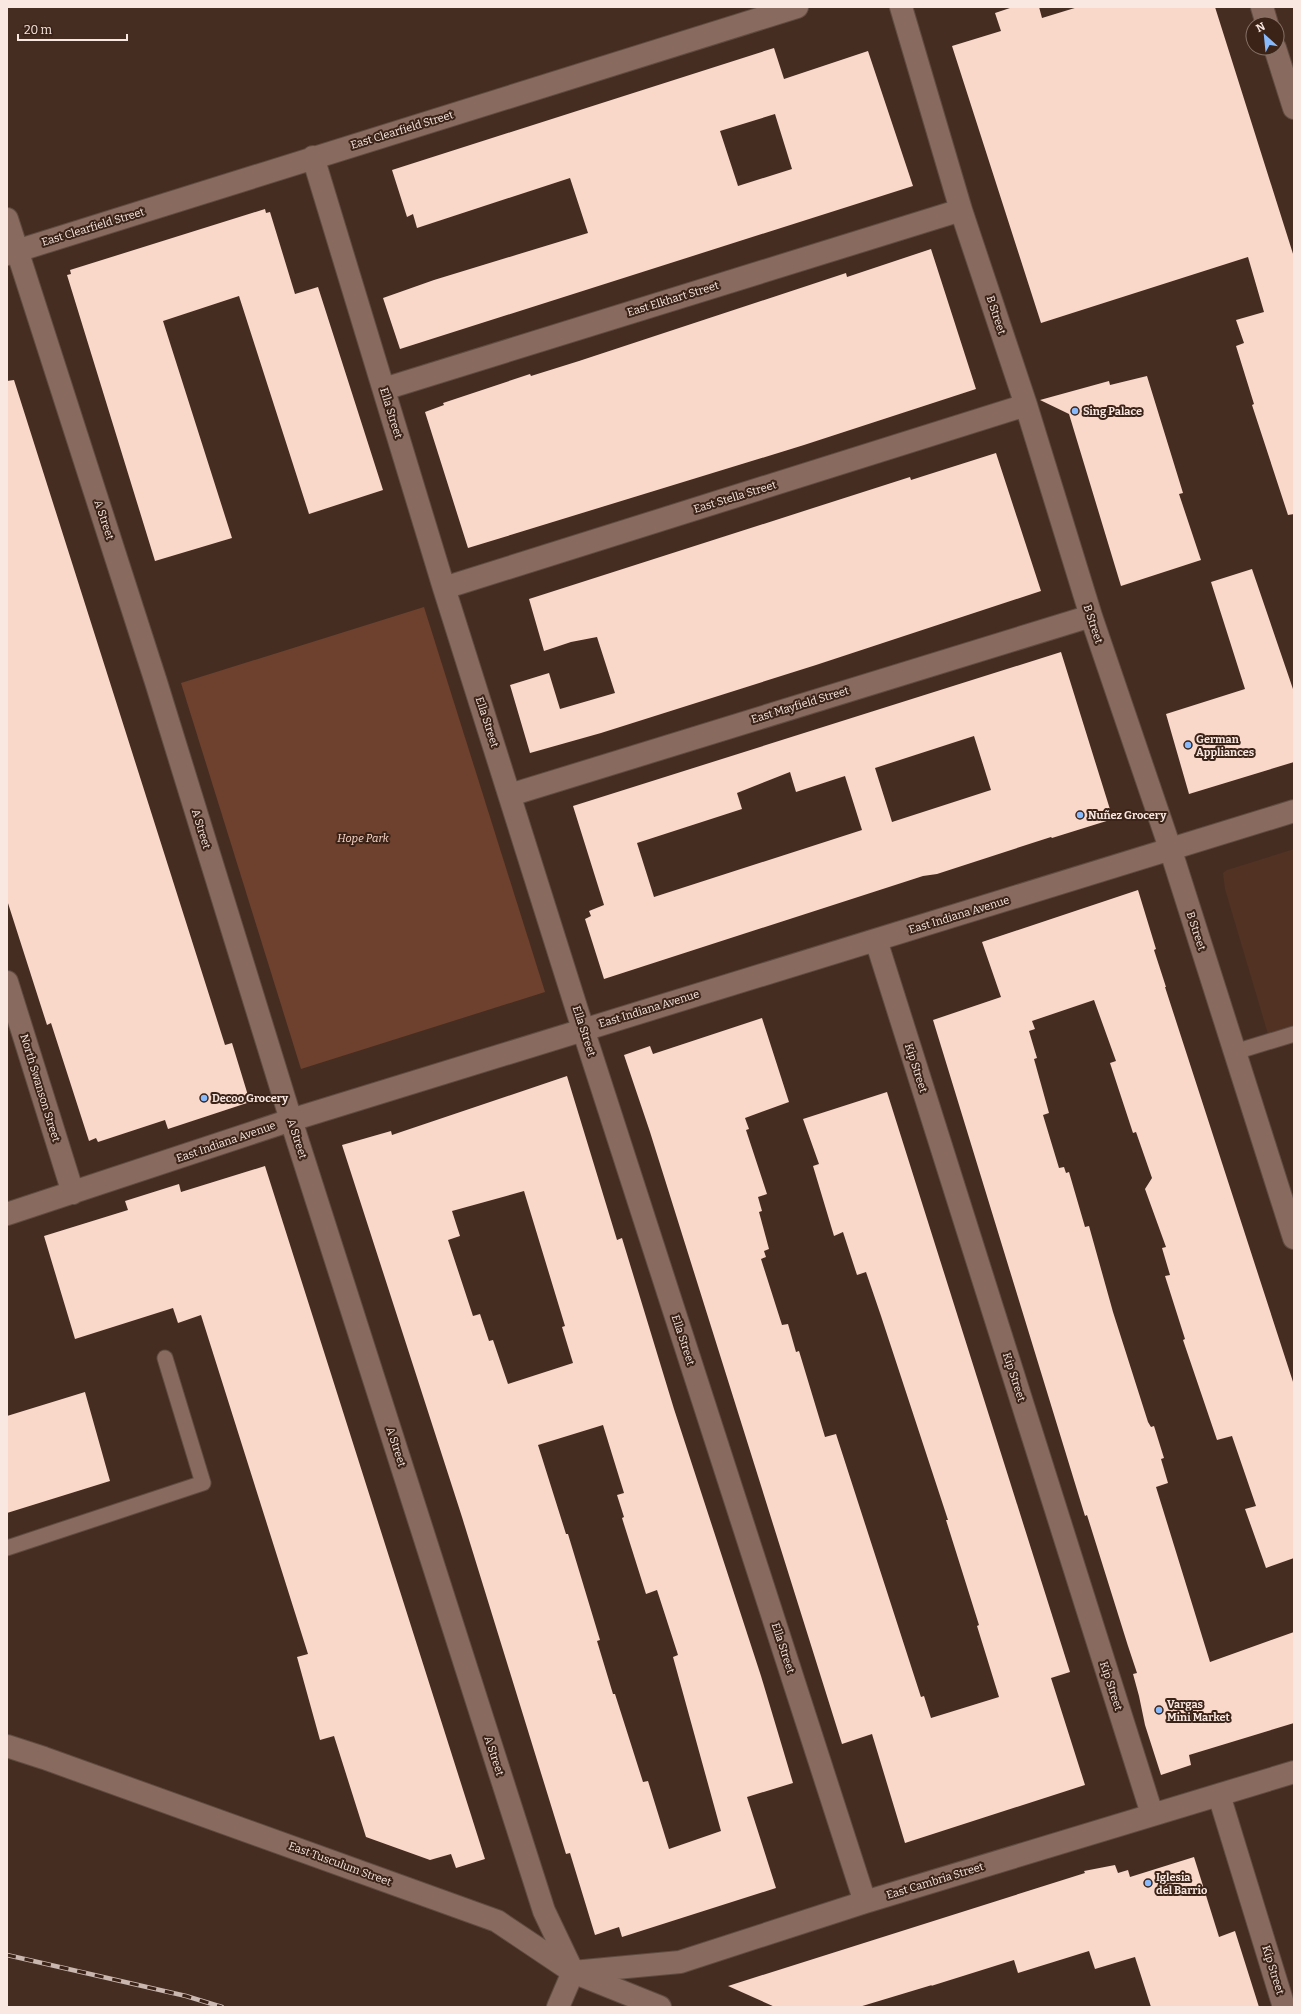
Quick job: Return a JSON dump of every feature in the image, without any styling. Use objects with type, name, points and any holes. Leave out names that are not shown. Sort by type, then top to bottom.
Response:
[{"type":"street","name":"East Clearfield Street","points":[[12,252],[797,7]]},
{"type":"street","name":"B Street","points":[[900,7],[961,210],[1026,405],[1091,616],[1171,850],[1294,1238]]},
{"type":"street","points":[[1278,56],[1294,108]]},
{"type":"street","name":"Ella Street","points":[[313,157],[444,588],[583,1029],[865,1902]]},
{"type":"street","name":"East Elkhart Street","points":[[384,389],[961,210]]},
{"type":"street","name":"A Street","points":[[7,218],[12,252],[156,682],[291,1120],[544,1911],[573,1972]]},
{"type":"street","name":"East Stella Street","points":[[444,588],[1026,405]]},
{"type":"street","name":"East Mayfield Street","points":[[510,794],[1091,616]]},
{"type":"street","name":"East Indiana Avenue","points":[[7,1214],[291,1120],[1294,811]]},
{"type":"street","name":"Kip Street","points":[[876,940],[1152,1814]]},
{"type":"street","name":"North Swanson Street","points":[[7,982],[73,1193]]},
{"type":"street","name":"East Tusculum Street","points":[[7,1746],[497,1921],[573,1972],[660,2007]]},
{"type":"street","name":"East Cambria Street","points":[[573,1972],[680,1962],[865,1902],[1294,1772]]},
{"type":"street","name":"Kip Street","points":[[1218,1795],[1284,2007]]},
{"type":"street","points":[[558,2007],[573,1972]]},
{"type":"lane","points":[[1235,1052],[1294,1034]]},
{"type":"lane","points":[[7,1548],[203,1484],[165,1358]]},
{"type":"shaded area","points":[[1294,849],[1294,1034],[1270,1041],[1225,889],[1223,873],[1227,870]]},
{"type":"green space","name":"Hope Park","points":[[424,607],[545,992],[301,1069],[181,683]]},
{"type":"building","points":[[1013,7],[1039,7],[1042,18],[1078,7],[1215,7],[1294,257],[1294,514],[1288,515],[1252,405],[1254,404],[1236,346],[1244,343],[1236,320],[1264,312],[1248,257],[1041,323],[952,46],[1001,31],[995,13]]},
{"type":"building","points":[[774,48],[784,79],[868,51],[913,186],[400,349],[383,298],[434,280],[588,233],[570,178],[417,228],[413,214],[407,217],[392,170]],"holes":[[[775,114],[792,169],[738,186],[720,131]]]},
{"type":"building","points":[[265,209],[266,213],[270,212],[295,294],[318,287],[383,490],[309,514],[239,296],[163,321],[232,538],[155,561],[67,275],[71,274],[70,270]]},
{"type":"building","points":[[931,249],[976,389],[804,445],[468,548],[425,412],[444,405],[443,403],[530,374],[531,376],[579,361],[846,273],[847,277]]},
{"type":"building","points":[[1147,376],[1183,493],[1179,494],[1201,560],[1121,586],[1069,414],[1040,400],[1109,381],[1110,385]]},
{"type":"building","points":[[14,380],[225,1045],[232,1043],[250,1102],[168,1129],[165,1120],[98,1142],[96,1138],[89,1141],[51,1023],[47,1025],[7,900],[7,381]]},
{"type":"building","points":[[996,453],[1041,591],[816,665],[601,733],[530,753],[510,685],[549,673],[560,709],[615,693],[597,637],[571,642],[544,651],[529,599],[910,477],[911,480]]},
{"type":"building","points":[[1252,569],[1294,692],[1294,762],[1189,794],[1166,714],[1245,689],[1211,582]]},
{"type":"building","points":[[1061,652],[1113,819],[1052,838],[1051,837],[937,874],[923,876],[604,979],[585,919],[591,916],[589,911],[604,905],[573,806]],"holes":[[[974,736],[991,790],[892,822],[875,768]],[[790,772],[796,792],[845,776],[862,830],[654,897],[637,843],[742,809],[737,793]]]},
{"type":"building","points":[[1138,890],[1156,949],[1154,950],[1165,987],[1294,1385],[1294,1558],[1266,1568],[1245,1509],[1256,1506],[1232,1436],[1217,1440],[1183,1340],[1185,1339],[1165,1276],[1170,1275],[1162,1248],[1166,1247],[1145,1189],[1152,1178],[1136,1132],[1133,1133],[1110,1063],[1116,1061],[1094,1000],[1032,1021],[1035,1029],[1029,1031],[1037,1058],[1034,1059],[1049,1113],[1043,1115],[1059,1168],[1064,1167],[1066,1173],[1069,1172],[1085,1227],[1089,1226],[1113,1312],[1148,1422],[1151,1427],[1154,1426],[1164,1458],[1161,1459],[1168,1483],[1156,1487],[1210,1662],[1294,1632],[1294,1723],[1189,1755],[1191,1765],[1161,1775],[1145,1725],[1133,1674],[1137,1673],[1087,1515],[1085,1516],[933,1020],[1001,997],[982,942]]},
{"type":"building","points":[[762,1018],[789,1102],[745,1118],[749,1129],[746,1130],[767,1194],[758,1197],[762,1211],[759,1212],[769,1249],[764,1251],[766,1257],[761,1259],[782,1325],[788,1324],[796,1352],[799,1351],[825,1437],[836,1434],[921,1697],[924,1696],[931,1718],[999,1697],[977,1626],[979,1625],[946,1520],[948,1520],[881,1316],[866,1272],[857,1275],[843,1232],[834,1236],[813,1166],[819,1164],[803,1119],[887,1092],[1070,1672],[1051,1678],[1085,1785],[905,1843],[872,1734],[842,1744],[650,1132],[624,1055],[650,1046],[653,1054]]},
{"type":"building","points":[[567,1076],[617,1240],[622,1238],[674,1409],[761,1676],[793,1783],[747,1797],[776,1888],[622,1937],[619,1927],[595,1935],[570,1853],[566,1854],[462,1517],[342,1145],[391,1131],[392,1135]],"holes":[[[524,1191],[565,1326],[562,1327],[573,1363],[508,1384],[493,1340],[489,1341],[480,1314],[473,1316],[448,1240],[460,1236],[452,1211]],[[603,1425],[624,1493],[617,1495],[624,1517],[622,1518],[646,1594],[657,1590],[678,1655],[673,1657],[721,1831],[669,1849],[648,1781],[643,1782],[615,1694],[613,1694],[597,1641],[600,1640],[568,1534],[566,1534],[538,1445]]]},
{"type":"building","points":[[265,1166],[485,1859],[456,1868],[451,1854],[430,1860],[366,1837],[334,1736],[320,1740],[297,1657],[308,1654],[201,1315],[178,1323],[173,1308],[75,1339],[44,1236],[128,1210],[125,1201],[179,1184],[181,1192]]},
{"type":"building","points":[[85,1392],[110,1481],[7,1513],[7,1416]]},
{"type":"building","points":[[1194,1857],[1219,1937],[1235,1931],[1259,2007],[1151,2007],[1135,1957],[1095,1969],[1089,1951],[1018,1973],[1014,1960],[859,2007],[775,2007],[728,1986],[1085,1873],[1084,1871],[1115,1865],[1118,1873],[1128,1870],[1130,1877]]},
{"type":"railway","points":[[7,1955],[186,1996],[222,2007]]},
{"type":"place","name":"Sing Palace","points":[[1075,411]]},
{"type":"place","name":"German Appliances","points":[[1188,745]]},
{"type":"place","name":"Nuñez Grocery","points":[[1080,815]]},
{"type":"place","name":"Decoo Grocery","points":[[204,1098]]},
{"type":"place","name":"Vargas Mini Market","points":[[1159,1710]]},
{"type":"place","name":"Iglesia del Barrio","points":[[1148,1883]]}]
